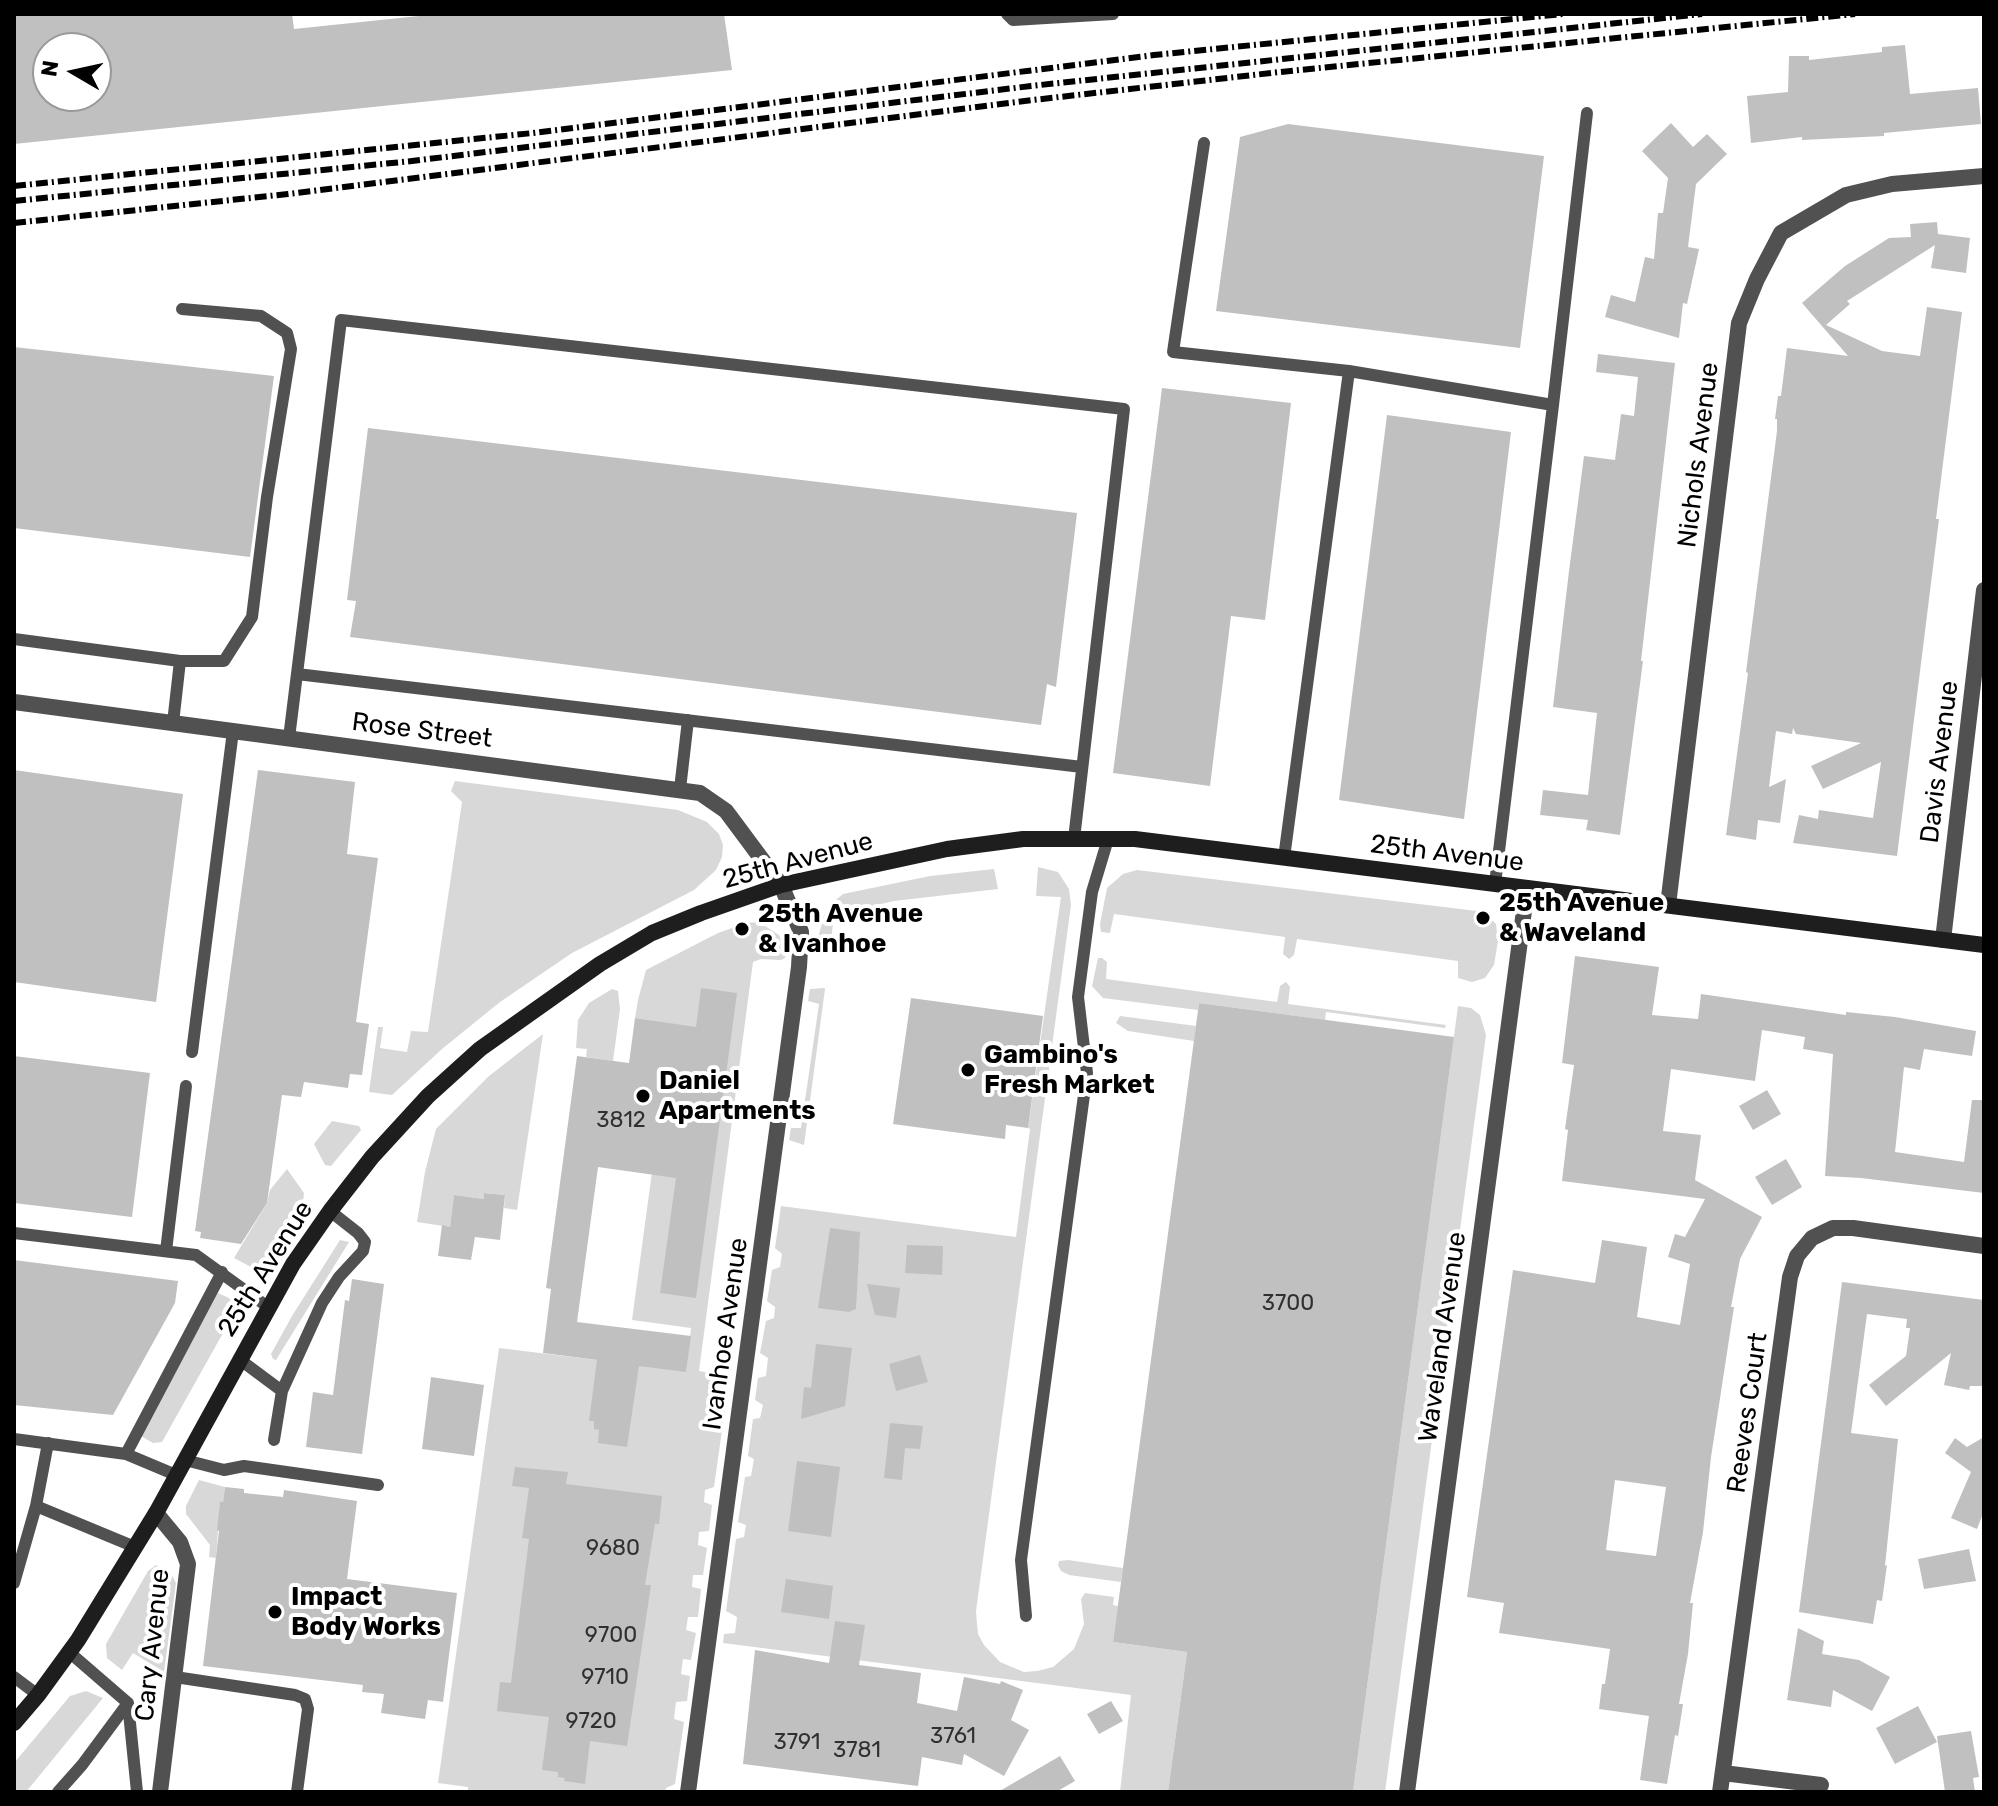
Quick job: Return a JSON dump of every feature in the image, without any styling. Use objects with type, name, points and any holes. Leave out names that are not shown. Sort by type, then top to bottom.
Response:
[{"type":"street","name":"Nichols Avenue","points":[[1668,905],[1739,323],[1757,279],[1781,233],[1846,195],[1892,184],[1984,176]]},
{"type":"street","name":"Davis Avenue","points":[[1943,940],[1984,590]]},
{"type":"street","name":"Rose Street","points":[[14,702],[700,793],[726,811],[781,885]]},
{"type":"street","name":"25th Avenue","points":[[14,1723],[69,1652],[156,1513],[293,1264],[372,1157],[428,1096],[480,1049],[600,964],[652,933],[781,885],[947,849],[1023,839],[1135,839],[1984,945]]},
{"type":"street","name":"Ivanhoe Avenue","points":[[688,1792],[799,967],[801,932],[781,885]]},
{"type":"street","name":"Waveland Avenue","points":[[1407,1792],[1527,888]]},
{"type":"street","name":"Reeves Court","points":[[1720,1792],[1790,1277],[1797,1256],[1812,1238],[1833,1228],[1984,1246]]},
{"type":"street","name":"Cary Avenue","points":[[156,1513],[180,1542],[188,1564],[160,1792]]},
{"type":"street","points":[[1723,1773],[1821,1785]]},
{"type":"lane","points":[[1007,14],[1013,20],[1113,14]]},
{"type":"lane","points":[[1495,884],[1587,113]]},
{"type":"lane","points":[[1204,143],[1173,352],[1349,371],[1553,405]]},
{"type":"lane","points":[[14,639],[180,661],[224,661],[252,617],[267,497],[291,349],[287,333],[261,316],[182,309]]},
{"type":"lane","points":[[289,738],[341,320],[1124,409],[1074,839]]},
{"type":"lane","points":[[1284,858],[1349,371]]},
{"type":"lane","points":[[173,723],[180,661]]},
{"type":"lane","points":[[297,674],[1082,767]]},
{"type":"lane","points":[[680,789],[688,720]]},
{"type":"lane","points":[[192,1052],[233,731]]},
{"type":"lane","points":[[1026,1616],[1021,1560],[1087,1073],[1078,997],[1092,892],[1108,839]]},
{"type":"lane","points":[[166,1251],[186,1086]]},
{"type":"lane","points":[[274,1440],[282,1391],[322,1303],[339,1277],[363,1251],[365,1242],[358,1233],[330,1211]]},
{"type":"lane","points":[[14,1233],[196,1255],[268,1307]]},
{"type":"lane","points":[[126,1454],[222,1272]]},
{"type":"lane","points":[[239,1359],[282,1391]]},
{"type":"lane","points":[[14,1439],[126,1454],[180,1468],[224,1470],[244,1466],[378,1485]]},
{"type":"lane","points":[[14,1583],[36,1506],[48,1443]]},
{"type":"lane","points":[[36,1506],[135,1547]]},
{"type":"lane","points":[[69,1652],[128,1703],[137,1792]]},
{"type":"lane","points":[[14,1677],[38,1695]]},
{"type":"lane","points":[[175,1677],[305,1699],[308,1709],[297,1792]]},
{"type":"lane","points":[[58,1792],[128,1703]]},
{"type":"shaded area","points":[[455,781],[678,810],[707,822],[719,834],[723,845],[722,857],[716,870],[694,890],[572,953],[500,1002],[392,1095],[369,1092],[378,1027],[383,1027],[380,1048],[407,1052],[411,1031],[428,1032],[462,802],[451,791]]},
{"type":"shaded area","points":[[1038,867],[1058,872],[1069,889],[1071,905],[976,1611],[978,1634],[1000,1662],[1024,1672],[1053,1667],[1074,1649],[1084,1624],[1081,1599],[1085,1593],[1114,1597],[1113,1605],[1118,1606],[1113,1642],[1187,1652],[1168,1792],[1120,1792],[1131,1695],[723,1643],[724,1634],[735,1633],[737,1617],[726,1611],[736,1539],[744,1537],[746,1525],[738,1522],[745,1477],[751,1476],[754,1459],[748,1456],[753,1419],[760,1418],[763,1405],[755,1400],[758,1378],[766,1376],[768,1358],[760,1353],[766,1321],[774,1318],[775,1307],[767,1301],[772,1270],[780,1267],[782,1254],[775,1248],[781,1206],[1016,1237],[1028,1128],[1061,897],[1036,896]]},
{"type":"shaded area","points":[[994,869],[998,889],[894,901],[834,915],[830,949],[816,946],[824,915],[843,894],[930,876]]},
{"type":"shaded area","points":[[1137,870],[1477,911],[1496,924],[1498,941],[1494,965],[1485,978],[1472,982],[1458,978],[1458,961],[1297,939],[1294,955],[1289,959],[1283,954],[1285,937],[1114,914],[1110,933],[1101,932],[1107,888],[1123,874]]},
{"type":"shaded area","points":[[759,922],[779,935],[786,953],[781,960],[761,959],[753,962],[699,1371],[729,1376],[728,1385],[718,1387],[716,1405],[725,1409],[714,1487],[705,1490],[704,1502],[712,1505],[709,1531],[699,1532],[698,1545],[707,1548],[703,1575],[693,1575],[692,1587],[701,1589],[698,1617],[688,1617],[686,1630],[696,1633],[691,1660],[683,1659],[681,1674],[690,1676],[687,1701],[676,1702],[674,1719],[684,1722],[675,1784],[666,1788],[665,1792],[468,1792],[468,1787],[438,1783],[499,1348],[686,1371],[691,1328],[632,1320],[672,1024],[635,1018],[646,970],[718,933],[746,923]]},
{"type":"shaded area","points":[[1098,958],[1107,962],[1106,979],[1277,1002],[1280,986],[1286,982],[1290,987],[1288,1004],[1446,1025],[1445,1028],[1326,1012],[1325,1020],[1199,1003],[1198,1010],[1103,998],[1092,986]]},
{"type":"shaded area","points":[[825,988],[804,1145],[789,1140],[791,1128],[801,1128],[819,1004],[808,1001],[810,989]]},
{"type":"shaded area","points":[[612,989],[618,991],[620,1009],[613,1061],[586,1057],[587,1049],[576,1048],[578,1020],[589,1003]]},
{"type":"shaded area","points":[[1458,1006],[1471,1008],[1480,1015],[1486,1035],[1385,1792],[1353,1792]]},
{"type":"shaded area","points":[[1120,1016],[1196,1026],[1194,1041],[1128,1031],[1116,1023]]},
{"type":"shaded area","points":[[543,1034],[517,1210],[504,1208],[505,1195],[485,1193],[484,1199],[454,1195],[450,1227],[417,1222],[436,1129],[489,1076]]},
{"type":"shaded area","points":[[332,1121],[359,1126],[361,1130],[331,1166],[325,1165],[314,1144]]},
{"type":"shaded area","points":[[287,1169],[304,1193],[303,1202],[262,1267],[253,1268],[234,1258],[267,1203],[270,1190]]},
{"type":"shaded area","points":[[340,1240],[349,1242],[276,1360],[273,1359],[271,1354],[292,1316]]},
{"type":"shaded area","points":[[218,1293],[229,1298],[237,1308],[162,1442],[153,1443],[141,1436]]},
{"type":"shaded area","points":[[199,1480],[225,1487],[223,1502],[220,1503],[216,1558],[209,1557],[210,1545],[186,1514],[186,1506]]},
{"type":"shaded area","points":[[1059,1561],[1123,1568],[1121,1582],[1069,1575],[1061,1571],[1058,1565]]},
{"type":"shaded area","points":[[156,1565],[170,1571],[176,1583],[164,1672],[133,1653],[122,1670],[107,1658],[106,1644],[148,1571]]},
{"type":"shaded area","points":[[86,1691],[103,1698],[26,1792],[14,1792],[14,1763],[70,1696]]},
{"type":"building","points":[[14,14],[292,14],[294,29],[438,14],[724,14],[732,70],[14,144]]},
{"type":"building","points":[[1905,45],[1910,94],[1978,88],[1981,124],[1884,133],[1884,136],[1802,140],[1802,137],[1751,143],[1747,96],[1788,92],[1789,56],[1809,56],[1809,60],[1882,52],[1882,47]]},
{"type":"building","points":[[1671,123],[1693,147],[1707,134],[1727,154],[1696,184],[1688,247],[1699,249],[1687,304],[1683,303],[1679,338],[1605,317],[1611,295],[1635,302],[1645,257],[1654,259],[1658,213],[1663,213],[1668,178],[1642,151]]},
{"type":"building","points":[[1288,124],[1544,156],[1520,348],[1216,311],[1240,137]]},
{"type":"building","points":[[1937,222],[1938,234],[1970,238],[1966,273],[1931,268],[1935,245],[1847,301],[1850,304],[1826,325],[1882,351],[1920,356],[1927,307],[1962,312],[1897,856],[1793,843],[1799,815],[1818,819],[1819,810],[1873,818],[1881,762],[1823,789],[1811,766],[1861,743],[1796,734],[1793,728],[1792,734],[1776,731],[1769,787],[1786,779],[1780,823],[1758,820],[1756,840],[1726,835],[1777,431],[1775,419],[1787,348],[1848,356],[1802,303],[1845,266],[1889,238],[1911,237],[1910,224]]},
{"type":"building","points":[[14,347],[274,376],[250,557],[14,528]]},
{"type":"building","points":[[1598,354],[1675,363],[1643,661],[1620,835],[1586,830],[1588,820],[1540,815],[1543,790],[1588,795],[1597,713],[1553,707],[1569,571],[1584,456],[1615,460],[1621,414],[1634,416],[1638,377],[1596,372]]},
{"type":"building","points":[[1162,388],[1291,403],[1265,620],[1231,616],[1210,786],[1113,773]]},
{"type":"building","points":[[1387,415],[1511,432],[1464,819],[1339,800]]},
{"type":"building","points":[[368,428],[1077,513],[1056,687],[1047,684],[1041,725],[350,637],[356,601],[347,600]]},
{"type":"building","points":[[14,770],[183,794],[156,1002],[14,982]]},
{"type":"building","points":[[258,770],[355,782],[347,854],[378,858],[356,1022],[369,1024],[362,1075],[350,1074],[348,1088],[304,1082],[301,1097],[282,1095],[267,1203],[241,1244],[200,1238],[201,1232],[195,1231]]},
{"type":"building","points":[[1575,956],[1659,967],[1652,1015],[1698,1019],[1701,994],[1846,1015],[1846,1012],[1895,1017],[1976,1031],[1972,1056],[1924,1049],[1920,1070],[1904,1067],[1895,1152],[1964,1162],[1972,1100],[1984,1100],[1984,1193],[1825,1176],[1833,1054],[1803,1049],[1805,1037],[1762,1030],[1755,1081],[1671,1069],[1663,1131],[1701,1135],[1695,1180],[1762,1217],[1740,1259],[1731,1307],[1734,1307],[1703,1532],[1690,1603],[1693,1603],[1688,1654],[1679,1704],[1683,1704],[1667,1784],[1640,1780],[1649,1716],[1599,1709],[1610,1649],[1499,1633],[1504,1603],[1467,1597],[1513,1270],[1595,1283],[1602,1240],[1647,1247],[1637,1317],[1680,1325],[1690,1264],[1668,1257],[1675,1234],[1685,1237],[1705,1199],[1562,1181],[1574,1065],[1562,1063]],"holes":[[[1615,1480],[1666,1487],[1656,1556],[1606,1550]]]},
{"type":"building","points":[[701,988],[737,993],[696,1298],[660,1293],[676,1178],[598,1167],[577,1322],[691,1336],[686,1372],[639,1366],[627,1447],[598,1443],[599,1430],[594,1429],[594,1421],[589,1421],[597,1360],[543,1353],[551,1289],[546,1288],[577,1056],[629,1063],[635,1018],[696,1027]]},
{"type":"building","name":"Gambino's Fresh Market","points":[[911,998],[1043,1016],[1028,1128],[1006,1125],[1005,1139],[893,1124]]},
{"type":"building","points":[[1199,1003],[1454,1037],[1353,1792],[1168,1792],[1187,1652],[1113,1642]]},
{"type":"building","points":[[14,1056],[150,1073],[132,1217],[14,1203]]},
{"type":"building","points":[[1767,1090],[1781,1114],[1753,1130],[1739,1106]]},
{"type":"building","points":[[1786,1159],[1802,1187],[1772,1205],[1755,1177]]},
{"type":"building","points":[[484,1193],[505,1195],[500,1240],[475,1237],[471,1260],[438,1256],[442,1225],[450,1227],[454,1195],[484,1199]]},
{"type":"building","points":[[830,1228],[860,1232],[856,1309],[849,1312],[818,1308]]},
{"type":"building","points":[[907,1245],[943,1246],[942,1275],[905,1273]]},
{"type":"building","points":[[14,1260],[178,1281],[175,1303],[113,1415],[14,1405]]},
{"type":"building","points":[[352,1279],[384,1284],[362,1454],[306,1447],[313,1392],[333,1395],[345,1300],[349,1301]]},
{"type":"building","points":[[1842,1282],[1984,1300],[1984,1386],[1970,1386],[1969,1390],[1944,1385],[1951,1353],[1886,1406],[1869,1385],[1906,1356],[1910,1328],[1906,1328],[1907,1319],[1867,1314],[1851,1433],[1898,1439],[1887,1565],[1882,1601],[1877,1600],[1873,1624],[1799,1612]]},
{"type":"building","points":[[867,1284],[900,1288],[896,1318],[875,1315]]},
{"type":"building","points":[[816,1344],[852,1348],[845,1406],[801,1419],[804,1387],[811,1388]]},
{"type":"building","points":[[920,1355],[928,1382],[896,1391],[889,1364]]},
{"type":"building","points":[[431,1377],[484,1385],[474,1456],[422,1449]]},
{"type":"building","points":[[890,1423],[923,1426],[920,1449],[905,1448],[902,1480],[884,1478]]},
{"type":"building","points":[[1984,1437],[1984,1511],[1977,1529],[1951,1518],[1971,1472],[1945,1453],[1955,1438],[1967,1447]]},
{"type":"building","points":[[797,1461],[840,1467],[831,1537],[788,1531]]},
{"type":"building","points":[[515,1467],[568,1472],[566,1484],[662,1496],[645,1585],[651,1585],[627,1746],[590,1741],[585,1784],[564,1781],[565,1778],[558,1777],[558,1772],[542,1770],[549,1717],[497,1711],[500,1682],[511,1683],[529,1539],[522,1538],[529,1488],[512,1486]]},
{"type":"building","points":[[225,1487],[244,1489],[244,1493],[283,1497],[284,1490],[357,1501],[347,1579],[457,1593],[443,1702],[428,1700],[425,1719],[381,1713],[384,1694],[362,1692],[363,1685],[203,1666],[220,1502],[223,1502]]},
{"type":"building","points":[[1969,1549],[1976,1581],[1924,1589],[1918,1559]]},
{"type":"building","points":[[786,1579],[833,1586],[829,1619],[781,1612]]},
{"type":"building","points":[[835,1621],[865,1625],[859,1665],[921,1673],[917,1703],[957,1711],[964,1677],[1000,1684],[1001,1681],[1023,1690],[1011,1720],[1029,1730],[1004,1776],[964,1754],[962,1765],[922,1757],[918,1786],[743,1764],[755,1650],[829,1663]]},
{"type":"building","points":[[1798,1628],[1824,1641],[1822,1654],[1859,1660],[1890,1677],[1872,1711],[1833,1690],[1831,1707],[1787,1700]]},
{"type":"building","points":[[1111,1701],[1123,1721],[1099,1734],[1087,1714]]},
{"type":"building","points":[[1918,1706],[1937,1742],[1895,1764],[1876,1728]]},
{"type":"building","points":[[1971,1731],[1979,1777],[1973,1778],[1975,1792],[1945,1792],[1937,1736]]},
{"type":"building","points":[[1060,1756],[1075,1781],[1056,1792],[998,1792]]},
{"type":"railway","points":[[14,186],[533,133],[1154,55],[1563,14]]},
{"type":"railway","points":[[14,201],[412,161],[1031,86],[1702,14]]},
{"type":"railway","points":[[14,223],[288,194],[1033,100],[1855,14]]},
{"type":"place","name":"25th Avenue & Waveland","points":[[1483,918]]},
{"type":"place","name":"25th Avenue & Ivanhoe","points":[[742,929]]},
{"type":"place","name":"Gambino's Fresh Market","points":[[968,1070]]},
{"type":"place","name":"Daniel Apartments","points":[[643,1096]]},
{"type":"place","name":"Impact Body Works","points":[[275,1612]]}]
